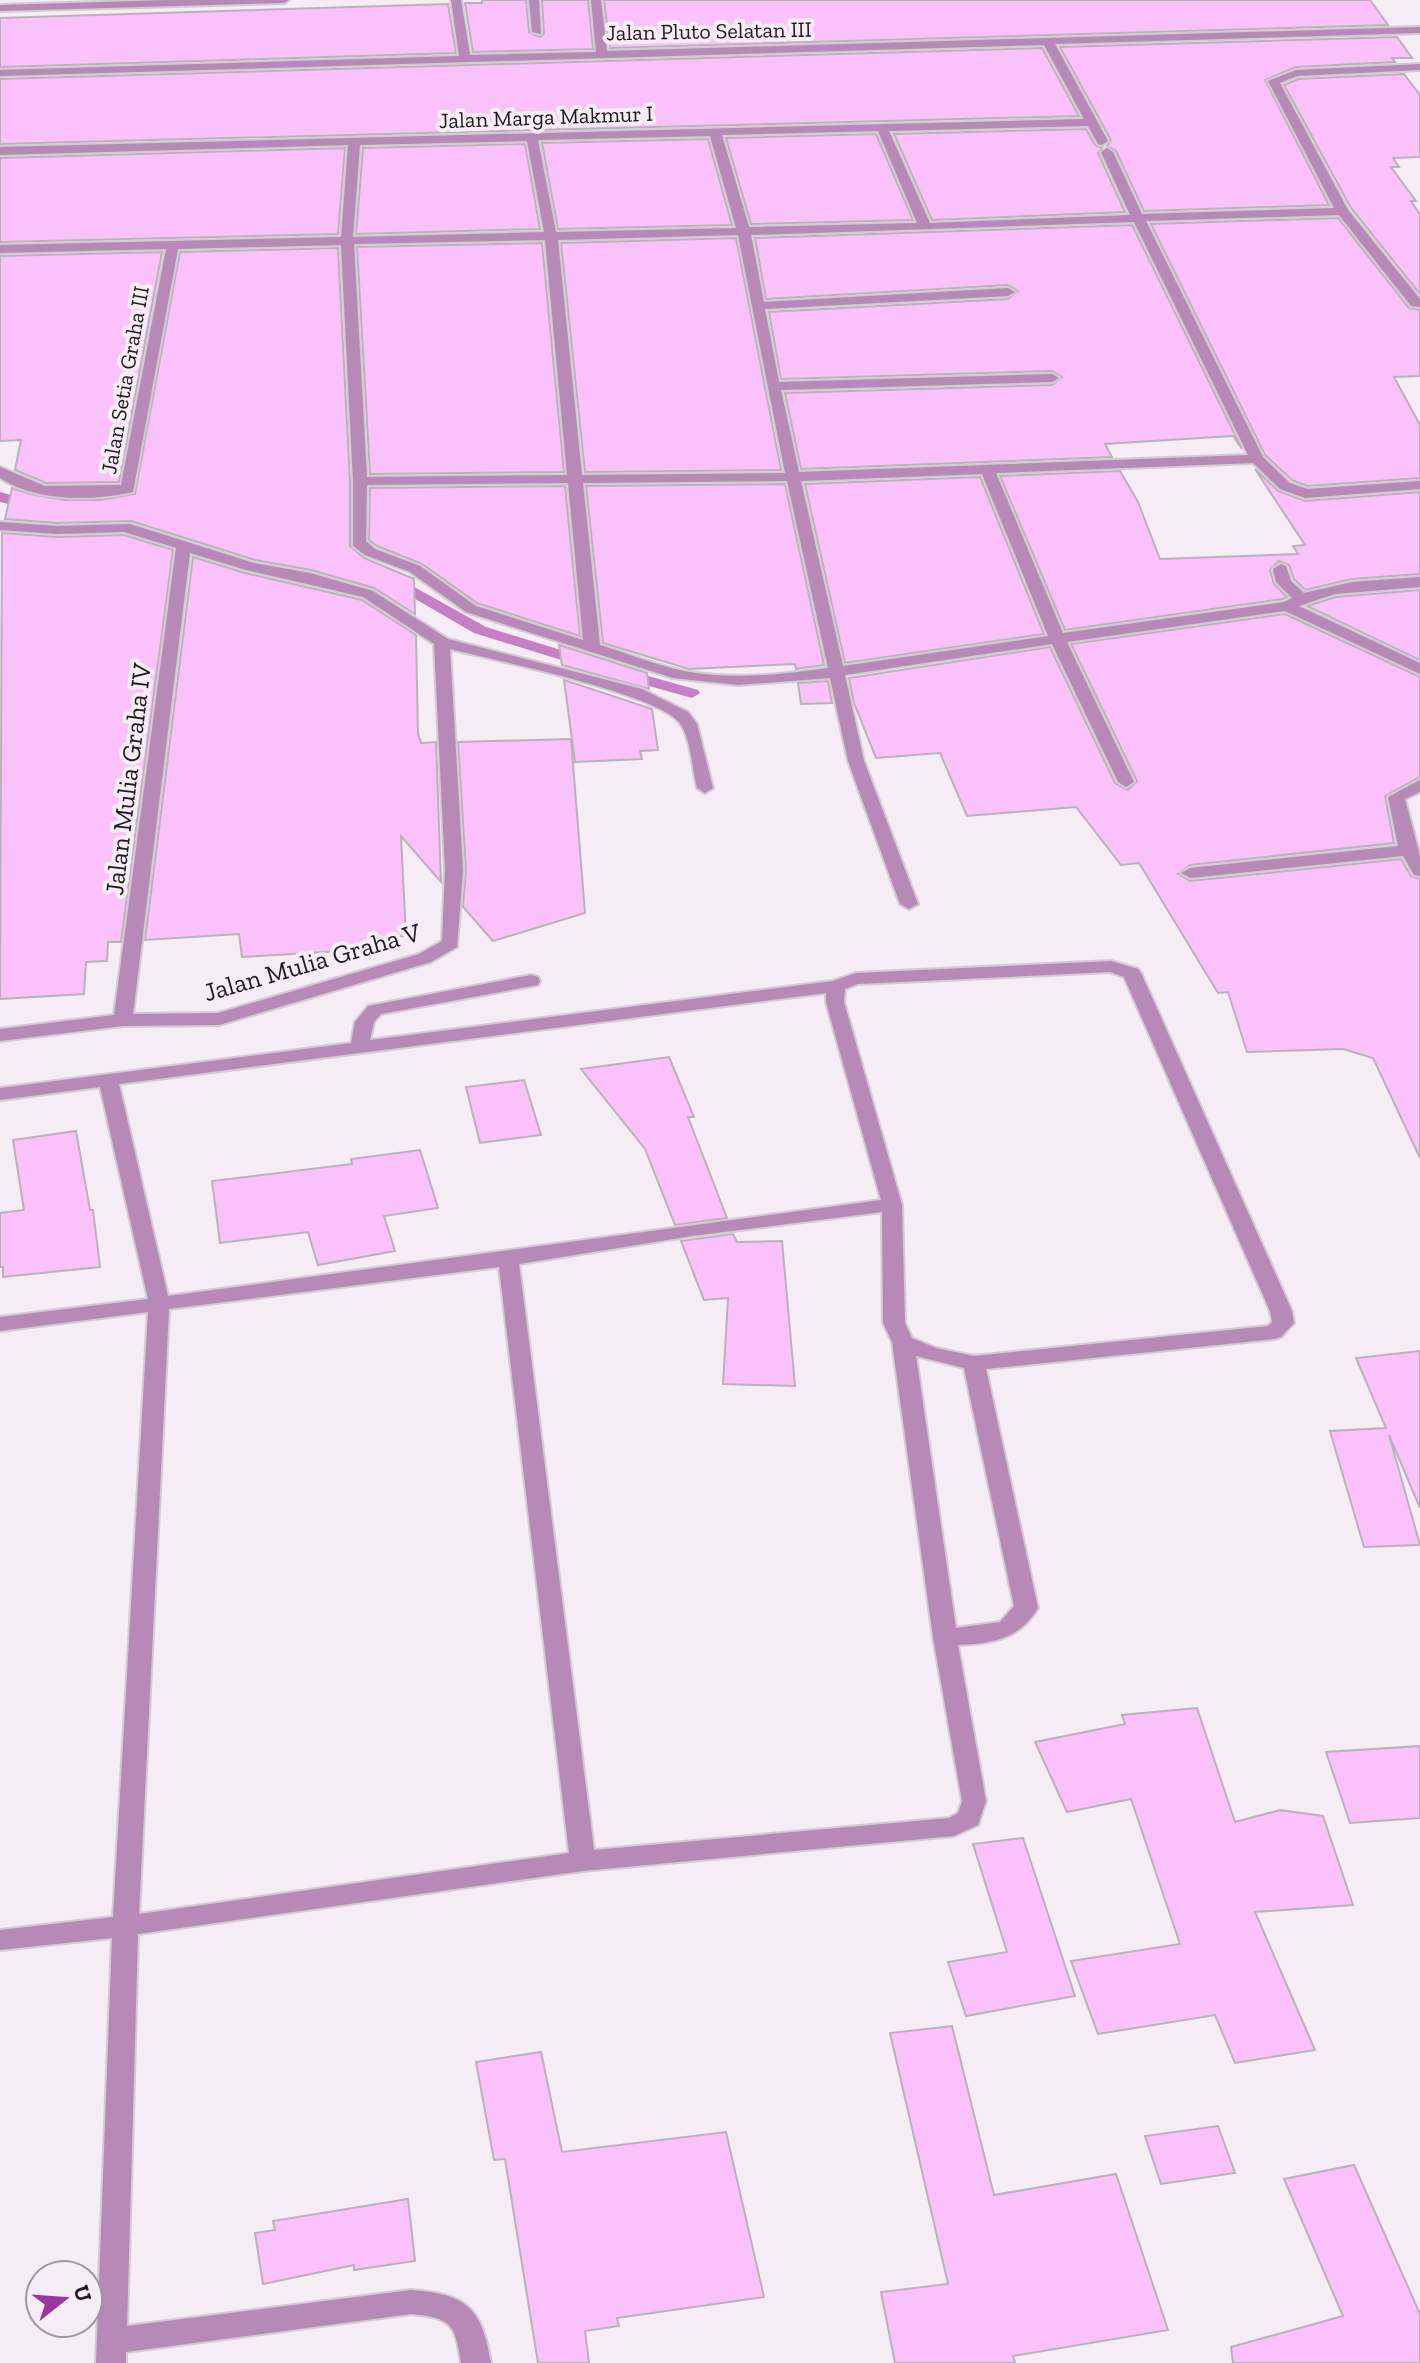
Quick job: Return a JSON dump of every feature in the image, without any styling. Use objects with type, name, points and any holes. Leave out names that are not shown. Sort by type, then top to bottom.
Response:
[{"type":"street","points":[[0,8],[284,0]]},
{"type":"street","points":[[456,0],[465,58]]},
{"type":"street","points":[[534,0],[537,32]]},
{"type":"street","points":[[596,0],[602,54]]},
{"type":"street","name":"Jalan Pluto Selatan III","points":[[0,73],[1420,30]]},
{"type":"street","points":[[1048,42],[1093,122],[1257,459],[1285,486],[1305,494],[1420,485]]},
{"type":"street","points":[[1419,305],[1342,211],[1274,81],[1296,73],[1420,67]]},
{"type":"street","name":"Jalan Marga Makmur I","points":[[0,151],[1093,122]]},
{"type":"street","points":[[882,128],[925,227]]},
{"type":"street","points":[[715,132],[744,232],[773,386],[856,761],[909,904]]},
{"type":"street","points":[[532,138],[551,237],[592,648]]},
{"type":"street","points":[[354,141],[347,239],[360,481],[358,543],[370,552],[415,569],[471,609],[709,681],[753,682],[1058,640],[1294,602],[1323,591],[1420,582]]},
{"type":"street","points":[[0,249],[925,227],[1342,211]]},
{"type":"street","name":"Jalan Setia Graha III","points":[[0,471],[13,482],[31,489],[57,492],[128,489],[173,243]]},
{"type":"street","points":[[757,306],[1008,292]]},
{"type":"street","points":[[773,386],[1052,378]]},
{"type":"street","points":[[360,481],[574,482],[795,477],[988,472],[1257,459]]},
{"type":"street","points":[[988,472],[1058,640],[1126,782]]},
{"type":"street","points":[[0,526],[57,530],[125,527],[251,567],[310,578],[368,594],[442,642],[636,692],[682,715],[691,727],[705,788]]},
{"type":"street","name":"Jalan Mulia Graha IV","points":[[123,1020],[184,544]]},
{"type":"street","points":[[1281,569],[1284,582],[1304,616],[1420,669]]},
{"type":"street","name":"Jalan Mulia Graha V","points":[[123,1020],[219,1019],[425,958],[451,943],[454,870],[442,642]]},
{"type":"street","points":[[1420,785],[1396,797],[1408,850],[1420,871]]},
{"type":"street","points":[[1190,873],[1408,850]]},
{"type":"street","points":[[0,1094],[836,986],[856,979],[1111,966],[1132,973],[1281,1311],[1283,1323],[1274,1332],[974,1363],[930,1354],[903,1342]]},
{"type":"street","points":[[360,1047],[362,1024],[375,1010],[531,981]]},
{"type":"street","points":[[0,1940],[125,1926],[583,1861],[954,1827],[969,1818],[974,1801],[945,1637],[903,1342],[894,1323],[892,1205],[835,1002],[836,986]]},
{"type":"street","points":[[0,1035],[123,1020]]},
{"type":"street","points":[[108,1080],[159,1303],[125,1926],[112,2352],[411,2302],[442,2303],[456,2311],[471,2329],[476,2363]]},
{"type":"street","points":[[0,1324],[508,1259],[692,1230],[892,1205]]},
{"type":"street","points":[[508,1259],[583,1861]]},
{"type":"street","points":[[945,1637],[976,1636],[1008,1628],[1026,1608],[974,1363]]},
{"type":"building","points":[[482,0],[526,0],[529,32],[540,37],[544,34],[542,0],[588,0],[593,49],[473,52],[465,3],[482,3]]},
{"type":"building","points":[[604,0],[1370,0],[1388,25],[610,48]]},
{"type":"building","points":[[448,4],[456,53],[0,67],[0,18]]},
{"type":"building","points":[[1397,37],[1412,58],[1392,58],[1395,62],[1296,67],[1265,80],[1329,205],[1144,211],[1116,151],[1107,146],[1111,140],[1060,47]]},
{"type":"building","points":[[1042,48],[1079,116],[0,144],[0,79]]},
{"type":"building","points":[[1404,74],[1420,95],[1420,157],[1393,158],[1399,167],[1391,167],[1416,201],[1411,201],[1420,214],[1420,294],[1351,208],[1284,85],[1298,79]]},
{"type":"building","points":[[1086,129],[1095,145],[1102,148],[1098,153],[1125,212],[932,220],[894,134]]},
{"type":"building","points":[[876,134],[913,220],[751,224],[726,138]]},
{"type":"building","points":[[708,139],[732,225],[558,229],[542,143]]},
{"type":"building","points":[[525,144],[540,229],[356,234],[363,148]]},
{"type":"building","points":[[345,148],[338,234],[0,242],[0,158]]},
{"type":"building","points":[[1338,218],[1409,308],[1420,310],[1420,376],[1394,377],[1420,425],[1420,478],[1307,486],[1292,480],[1265,455],[1151,224]]},
{"type":"building","points":[[1132,225],[1242,449],[1233,436],[1105,444],[1112,457],[801,469],[785,393],[1052,385],[1062,377],[1052,371],[781,379],[769,312],[1008,299],[1018,291],[1008,285],[766,299],[755,238]]},
{"type":"building","points":[[736,238],[781,470],[585,472],[561,243]]},
{"type":"building","points":[[542,243],[564,472],[370,474],[357,247]]},
{"type":"building","points":[[338,248],[350,481],[350,546],[364,558],[414,579],[415,614],[374,588],[311,570],[255,560],[131,521],[57,523],[5,519],[12,488],[65,500],[100,500],[135,494],[180,252]]},
{"type":"building","points":[[162,252],[119,482],[46,483],[15,470],[21,440],[0,441],[0,256]]},
{"type":"building","points":[[1255,469],[1278,491],[1305,501],[1420,492],[1420,574],[1352,579],[1305,590],[1294,579],[1289,565],[1279,561],[1270,570],[1274,584],[1287,597],[1283,599],[1065,630],[1000,476],[1120,471],[1138,502],[1160,559],[1298,554],[1293,546],[1305,545]]},
{"type":"building","points":[[980,477],[1044,634],[845,663],[805,484]]},
{"type":"building","points":[[785,484],[824,665],[796,669],[795,664],[689,669],[603,643],[586,486]]},
{"type":"building","points":[[565,486],[580,636],[477,603],[422,564],[369,540],[370,488]]},
{"type":"building","points":[[2,533],[57,537],[124,535],[173,550],[121,942],[108,942],[107,961],[86,962],[84,994],[0,999]]},
{"type":"building","points":[[193,557],[245,573],[362,600],[416,635],[418,733],[421,743],[436,742],[441,882],[401,836],[406,936],[390,937],[391,944],[360,946],[360,950],[242,957],[239,934],[145,940]]},
{"type":"building","points":[[1420,590],[1420,660],[1307,606],[1336,597]]},
{"type":"building","points":[[1285,614],[1420,677],[1420,777],[1385,796],[1394,843],[1190,865],[1178,874],[1190,881],[1401,859],[1411,876],[1420,879],[1420,1158],[1373,1058],[1343,1049],[1247,1052],[1228,992],[1218,993],[1139,863],[1121,865],[1076,807],[967,816],[940,753],[876,758],[854,703],[849,678],[1050,647],[1115,783],[1128,790],[1137,781],[1071,644]]},
{"type":"building","points":[[559,645],[647,673],[649,689],[562,665]]},
{"type":"building","points":[[564,680],[652,709],[658,750],[640,751],[642,759],[575,762]]},
{"type":"building","points":[[828,681],[832,703],[801,704],[798,683]]},
{"type":"building","points":[[571,739],[585,913],[493,941],[463,907],[466,870],[458,742]]},
{"type":"building","points":[[669,1057],[694,1117],[688,1117],[727,1218],[675,1225],[645,1149],[581,1069]]},
{"type":"building","points":[[524,1080],[541,1135],[480,1143],[466,1087]]},
{"type":"building","points":[[76,1131],[90,1210],[93,1210],[100,1267],[3,1277],[3,1267],[0,1267],[0,1213],[24,1210],[13,1140]]},
{"type":"building","points":[[420,1150],[438,1208],[384,1216],[395,1251],[318,1265],[308,1232],[220,1243],[212,1181],[352,1164],[351,1159]]},
{"type":"building","points":[[733,1234],[737,1242],[782,1241],[795,1386],[723,1384],[728,1298],[704,1300],[681,1241]]},
{"type":"building","points":[[1420,1351],[1420,1508],[1389,1435],[1420,1545],[1364,1547],[1330,1431],[1386,1428],[1356,1358]]},
{"type":"building","points":[[1197,1708],[1235,1822],[1280,1810],[1323,1816],[1353,1905],[1255,1912],[1315,2050],[1235,2063],[1215,2015],[1098,2034],[1071,1961],[1180,1944],[1131,1799],[1067,1812],[1035,1742],[1125,1724],[1122,1715]]},
{"type":"building","points":[[1420,1746],[1420,1818],[1350,1823],[1326,1752]]},
{"type":"building","points":[[1023,1838],[1075,1996],[966,2016],[948,1962],[1007,1952],[973,1844]]},
{"type":"building","points":[[952,2026],[994,2195],[1116,2174],[1168,2330],[1013,2356],[1015,2363],[895,2363],[881,2292],[948,2284],[890,2033]]},
{"type":"building","points":[[541,2052],[562,2152],[726,2132],[764,2297],[617,2318],[619,2326],[585,2331],[589,2363],[538,2363],[505,2159],[494,2160],[476,2062]]},
{"type":"building","points":[[1218,2126],[1235,2173],[1161,2184],[1145,2136]]},
{"type":"building","points":[[1354,2165],[1420,2314],[1420,2363],[1233,2363],[1231,2347],[1343,2316],[1284,2179]]},
{"type":"building","points":[[408,2199],[415,2261],[354,2270],[354,2265],[263,2284],[255,2233],[275,2230],[273,2221]]},
{"type":"waterway","points":[[0,496],[15,503],[35,506]]},
{"type":"waterway","points":[[391,579],[480,630],[584,662]]},
{"type":"waterway","points":[[623,674],[692,693]]}]
